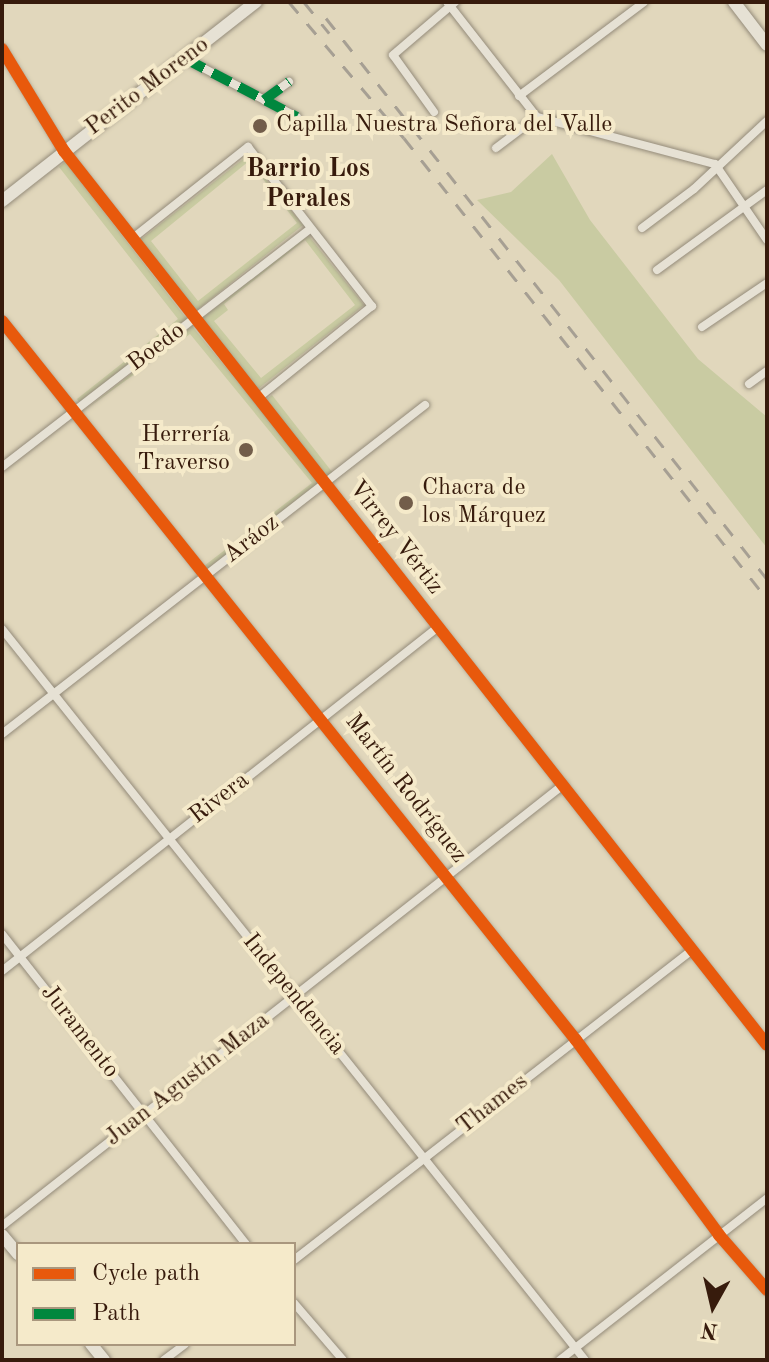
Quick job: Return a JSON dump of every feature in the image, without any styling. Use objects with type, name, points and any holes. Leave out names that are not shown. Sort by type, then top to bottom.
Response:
[{"type":"street","points":[[519,96],[644,2]]},
{"type":"street","points":[[734,2],[767,45]]},
{"type":"street","points":[[434,112],[393,55],[451,3],[537,117],[715,164],[767,240]]},
{"type":"street","name":"Perito Moreno","points":[[2,201],[186,59],[250,4]]},
{"type":"street","name":"Virrey Vértiz","points":[[2,49],[64,151],[767,1045]]},
{"type":"street","points":[[186,59],[297,117]]},
{"type":"street","points":[[264,100],[289,82]]},
{"type":"street","points":[[496,148],[537,117]]},
{"type":"street","points":[[642,228],[694,189],[715,164],[767,121]]},
{"type":"street","points":[[133,238],[248,147],[372,306],[258,398]]},
{"type":"street","points":[[657,270],[767,190]]},
{"type":"street","name":"Boedo","points":[[2,467],[310,229]]},
{"type":"street","points":[[702,327],[767,283]]},
{"type":"street","name":"Martín Rodríguez","points":[[2,321],[576,1040],[719,1235],[767,1290]]},
{"type":"street","points":[[749,384],[767,371]]},
{"type":"street","name":"Aráoz","points":[[2,734],[425,405]]},
{"type":"street","name":"Rivera","points":[[2,971],[437,628]]},
{"type":"street","name":"Independencia","points":[[2,629],[585,1360]]},
{"type":"street","name":"Juan Agustín Maza","points":[[2,1226],[563,785]]},
{"type":"street","name":"Juramento","points":[[2,934],[244,1242]]},
{"type":"street","name":"Thames","points":[[296,1258],[692,950]]},
{"type":"street","points":[[560,1360],[767,1198]]},
{"type":"street","points":[[2,1235],[16,1252]]},
{"type":"street","points":[[296,1305],[343,1360]]},
{"type":"street","points":[[164,1360],[182,1346]]},
{"type":"green space","points":[[552,154],[590,220],[698,359],[767,417],[767,548],[559,280],[477,200],[511,192]]},
{"type":"green space","points":[[247,156],[303,225],[196,311],[140,240]],"holes":[[[249,161],[297,223],[198,301],[151,241]]]},
{"type":"green space","points":[[65,162],[187,319],[79,402],[77,399],[178,319],[59,167]]},
{"type":"green space","points":[[308,235],[364,305],[258,389],[202,318]],"holes":[[[305,240],[355,305],[261,378],[214,321],[228,310],[224,304]]]},
{"type":"green space","points":[[192,326],[321,483],[207,569],[204,566],[312,483],[190,334],[85,410]]},
{"type":"green space","points":[[272,395],[332,472],[326,477],[266,400]]},
{"type":"railway","points":[[289,2],[404,138],[767,599]]},
{"type":"railway","points":[[304,2],[329,33]]},
{"type":"railway","points":[[326,18],[767,579]]},
{"type":"marked path","points":[[186,59],[297,117]]},
{"type":"marked path","points":[[264,100],[289,82]]},
{"type":"cycle path","points":[[2,49],[64,151],[767,1045]]},
{"type":"cycle path","points":[[2,321],[576,1040],[719,1235],[767,1290]]},
{"type":"place","name":"Capilla Nuestra Señora del Valle","points":[[260,126]]},
{"type":"place","name":"Herrería Traverso","points":[[246,450]]},
{"type":"place","name":"Chacra de los Márquez","points":[[406,503]]},
{"type":"district","name":"Barrio Los Perales","points":[[308,185]]}]
